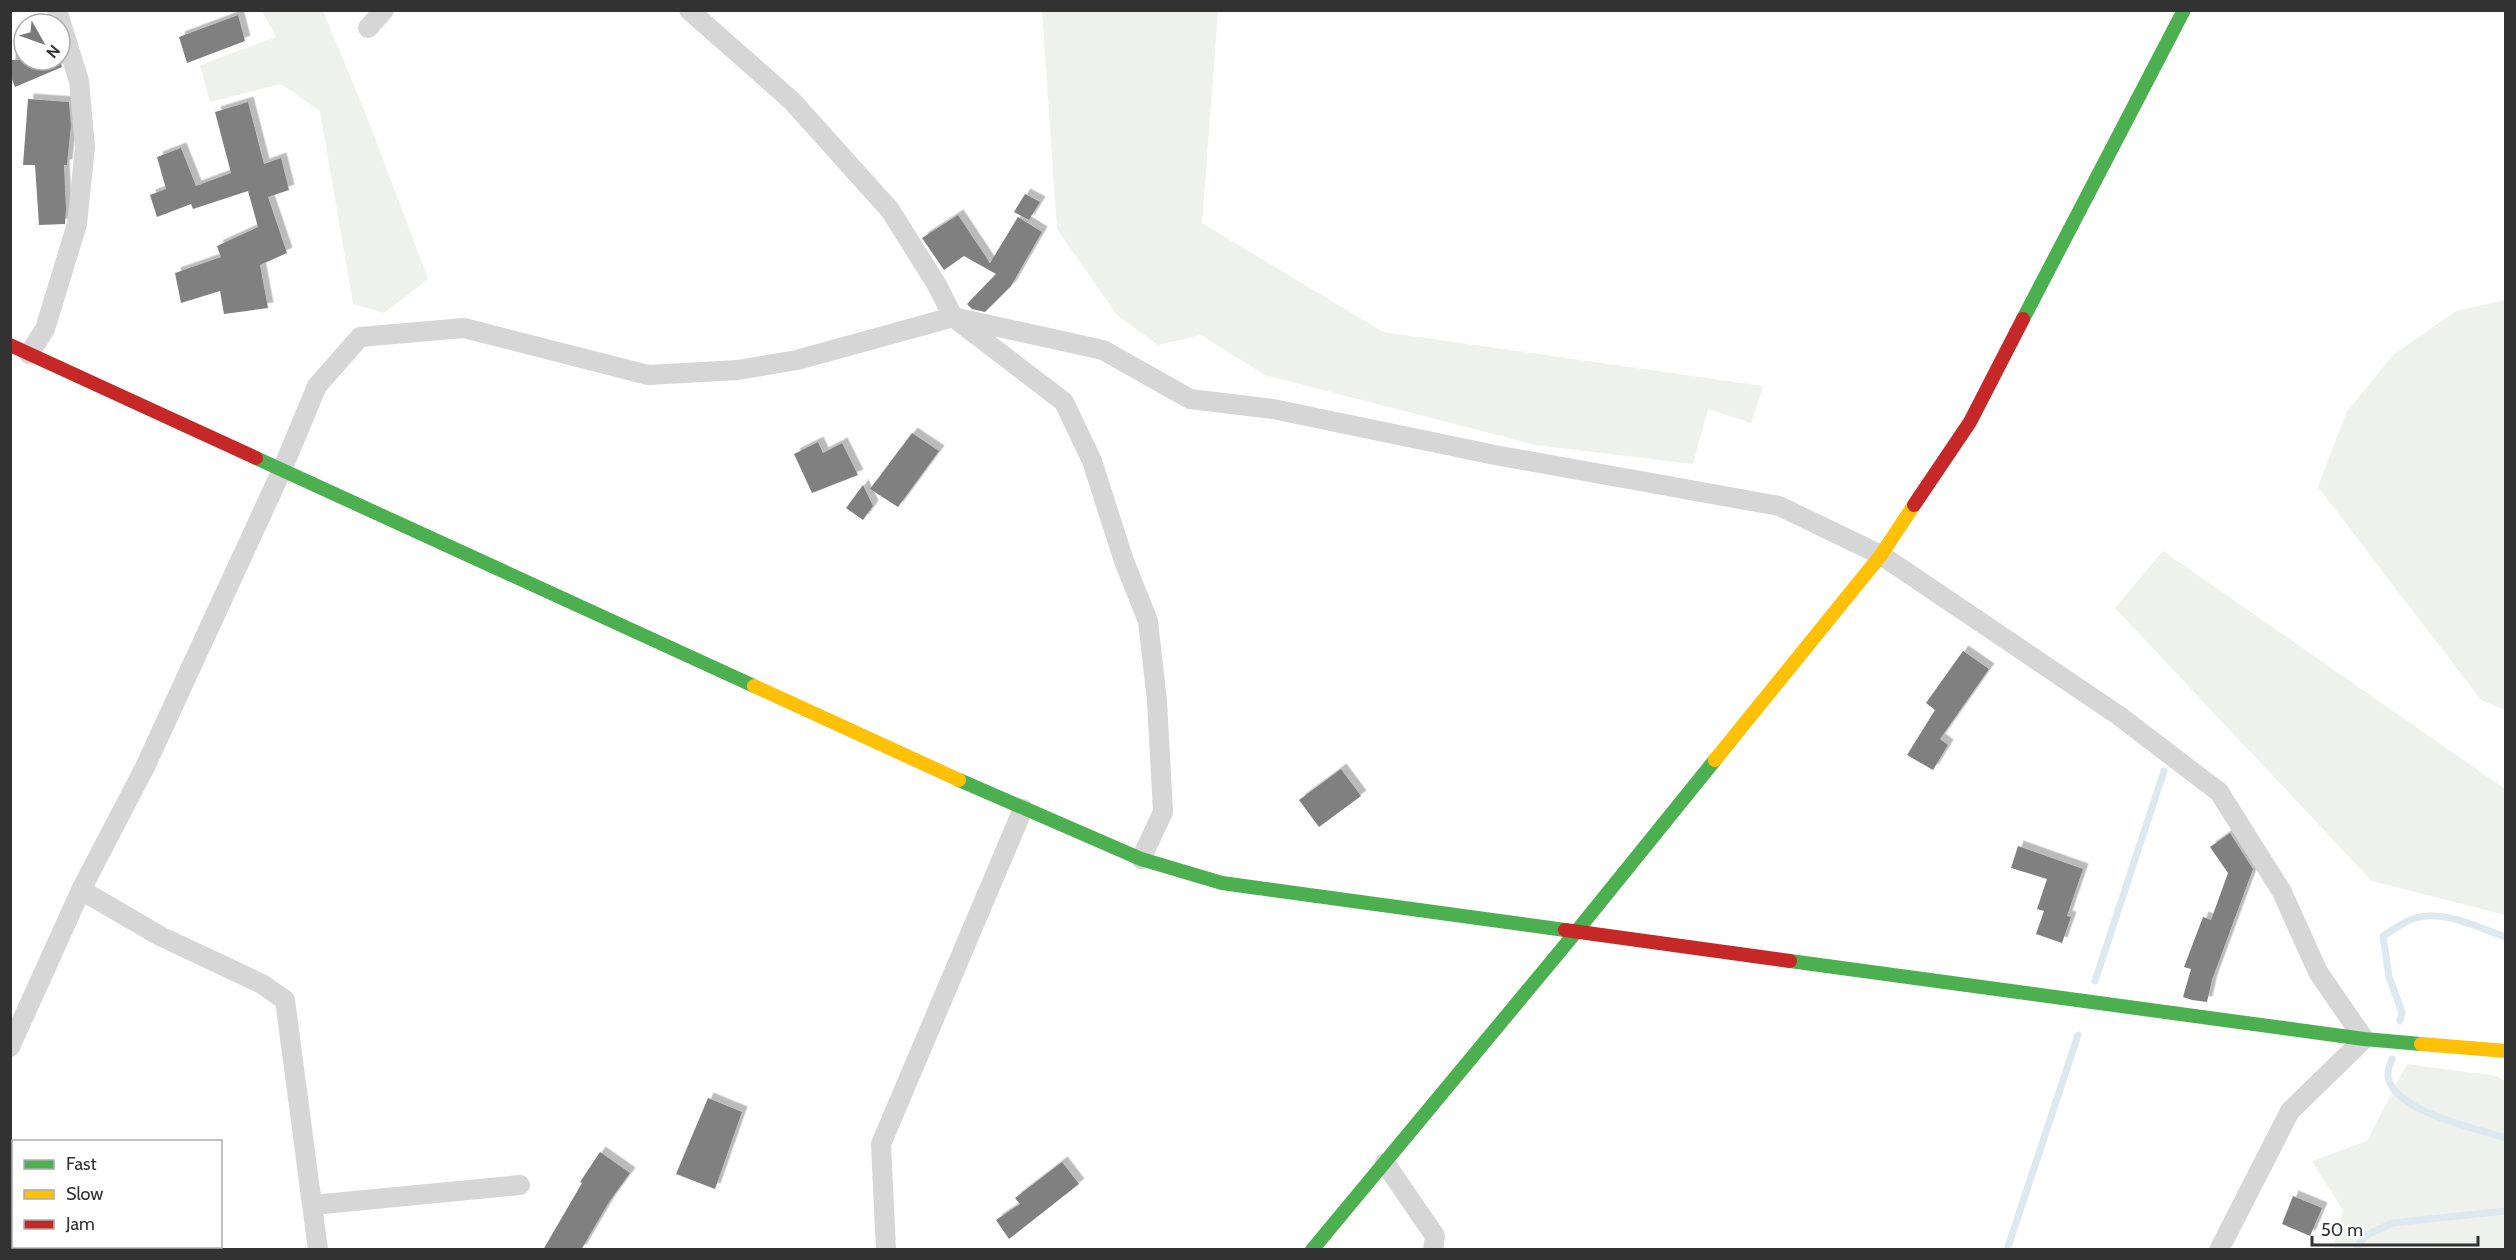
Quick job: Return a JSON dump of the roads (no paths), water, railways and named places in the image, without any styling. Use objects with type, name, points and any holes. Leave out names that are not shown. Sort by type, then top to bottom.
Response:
[{"type":"street","points":[[29,354],[45,329],[77,224],[85,147],[79,81],[57,10]]},
{"type":"street","points":[[368,28],[384,10]]},
{"type":"street","points":[[689,10],[792,101],[890,210],[937,285],[953,316],[1064,402],[1092,461],[1124,561],[1148,621],[1157,701],[1163,812],[1141,859]]},
{"type":"street","points":[[1312,1250],[1576,932],[1881,555],[1970,422],[2184,10]]},
{"type":"street","points":[[10,1047],[81,890],[145,767],[282,470],[317,386],[360,337],[464,328],[648,375],[738,370],[797,360],[953,316],[1103,350],[1190,399],[1273,409],[1496,455],[1779,506],[1881,555],[2118,715],[2219,792],[2282,892],[2318,972],[2364,1039]]},
{"type":"street","points":[[10,345],[1023,809],[1141,859],[1222,883],[2364,1039],[2505,1051]]},
{"type":"street","points":[[886,1250],[881,1144],[1023,809]]},
{"type":"street","points":[[81,890],[160,936],[262,984],[285,1000],[318,1250]]},
{"type":"street","points":[[2218,1250],[2290,1111],[2364,1039]]},
{"type":"street","points":[[1385,1163],[1435,1236],[1433,1250]]},
{"type":"street","points":[[313,1205],[520,1185]]},
{"type":"waterway","points":[[2095,981],[2164,771]]},
{"type":"waterway","points":[[2400,1021],[2402,1012],[2389,977],[2383,936],[2415,918],[2437,916],[2461,921],[2506,937]]},
{"type":"waterway","points":[[2007,1250],[2078,1035]]},
{"type":"waterway","points":[[2392,1059],[2388,1077],[2394,1089],[2405,1100],[2438,1117],[2506,1138]]},
{"type":"waterway","points":[[2355,1250],[2365,1236],[2392,1223],[2506,1211]]}]
